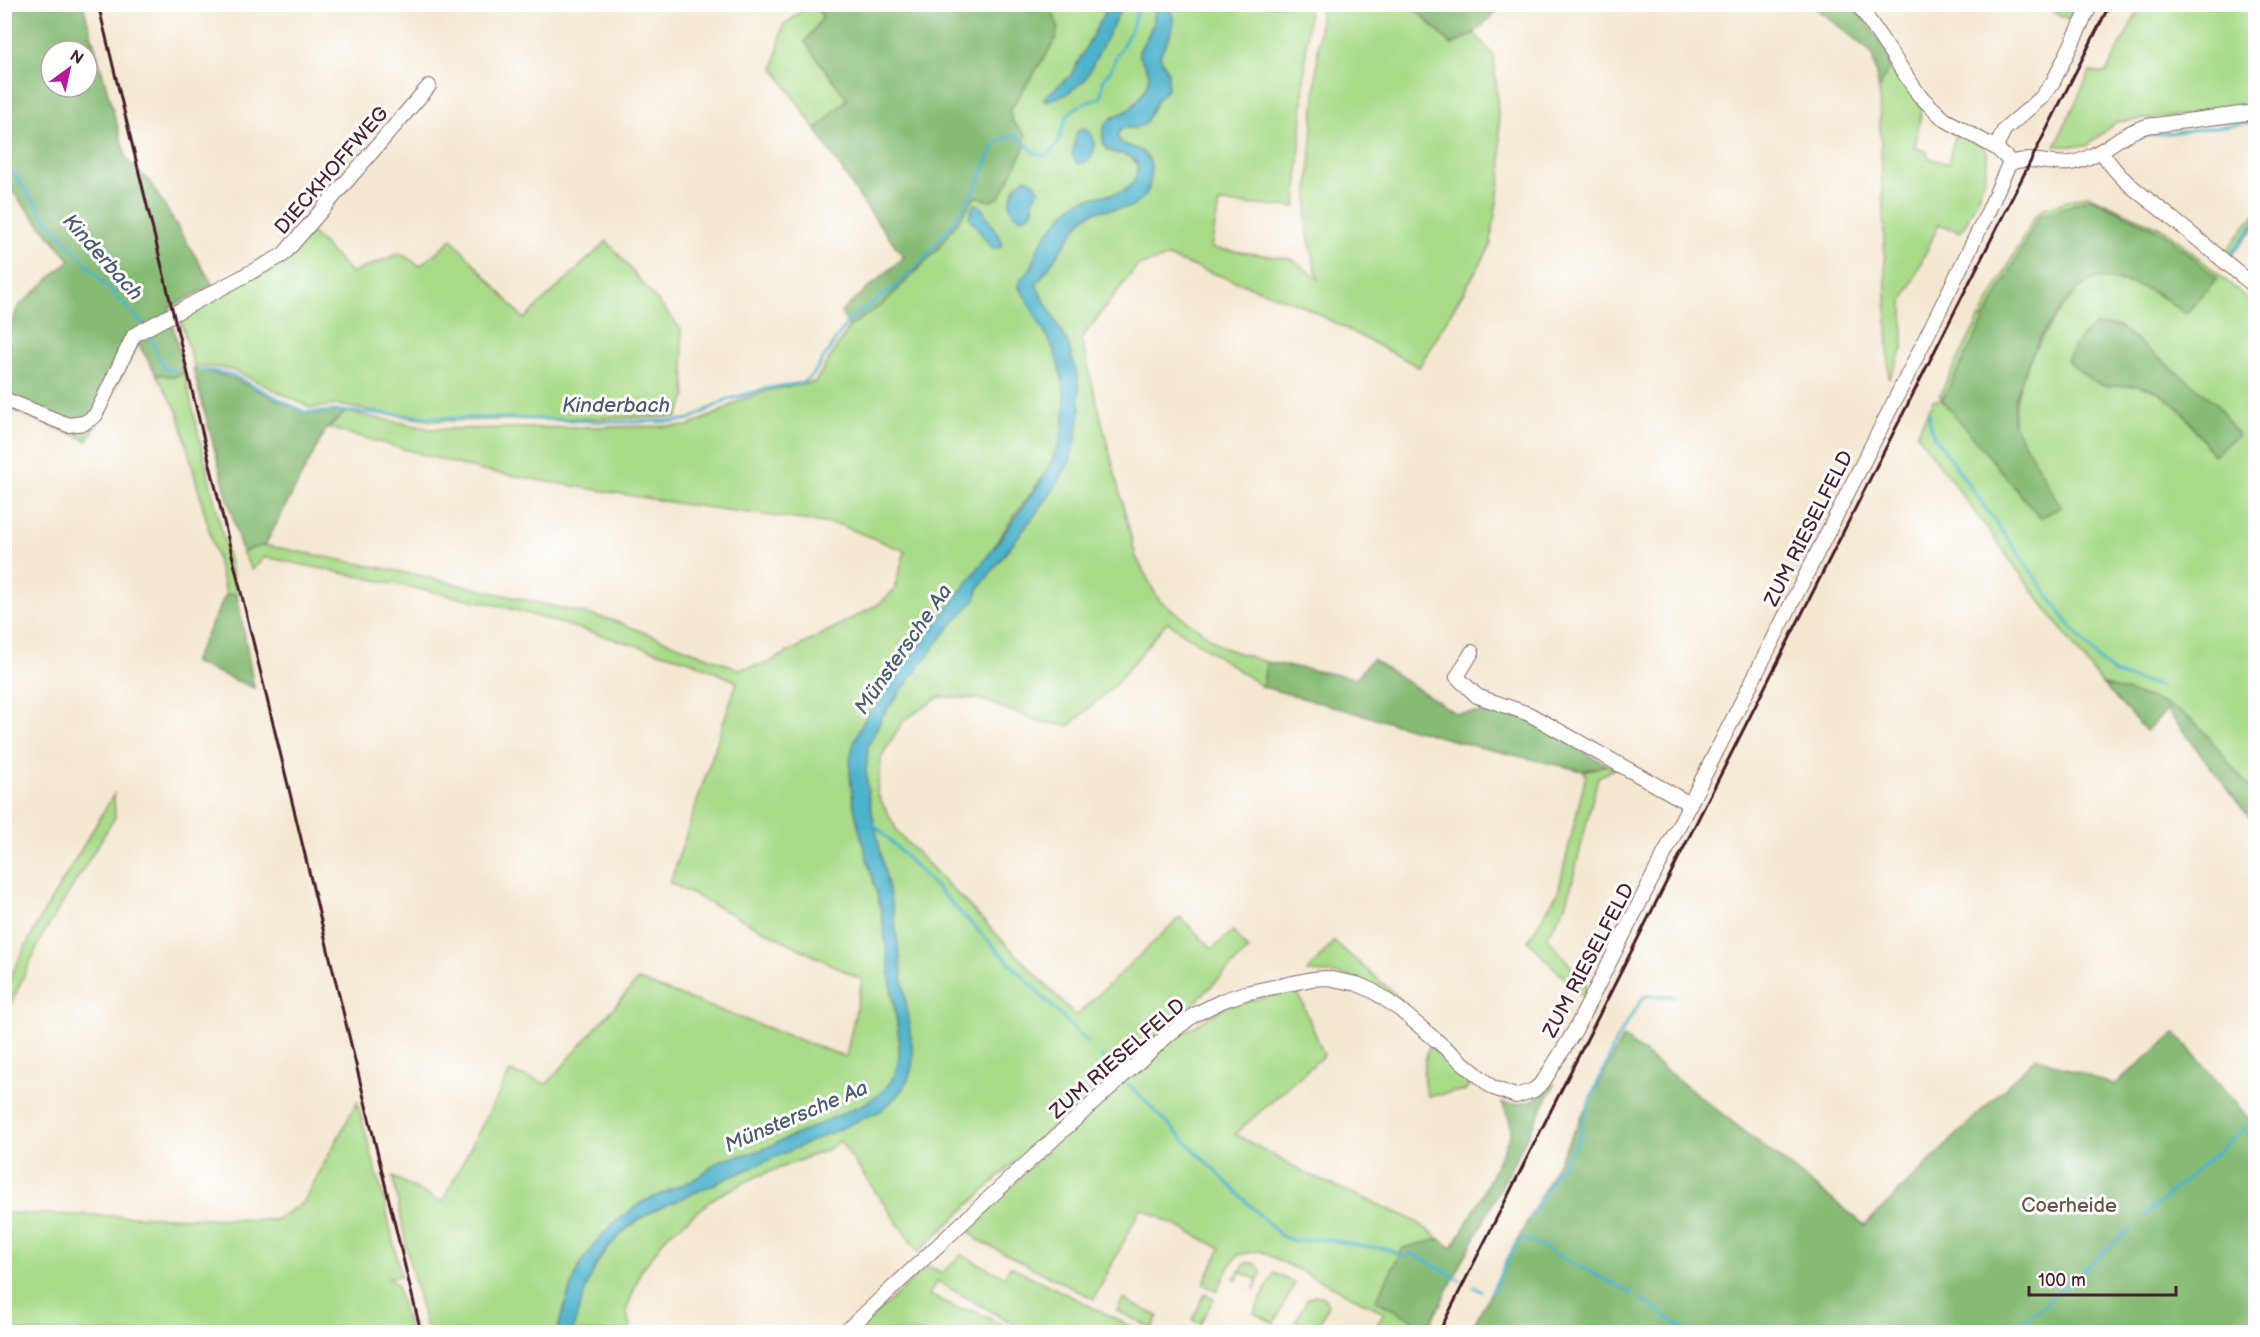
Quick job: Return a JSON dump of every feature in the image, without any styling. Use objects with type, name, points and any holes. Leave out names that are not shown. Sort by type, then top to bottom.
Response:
[{"type":"street","points":[[1858,4],[1918,95],[1930,108],[1960,130],[1996,148],[2010,162],[2024,159],[2040,163],[2068,164],[2101,151],[2132,130],[2147,126],[2256,112]]},
{"type":"street","points":[[1996,148],[2004,130],[2041,98],[2053,82],[2091,4]]},
{"type":"street","name":"DIECKHOFFWEG","points":[[4,399],[68,425],[84,423],[95,416],[135,334],[283,255],[429,86]]},
{"type":"street","points":[[2101,151],[2125,183],[2256,287]]},
{"type":"street","name":"ZUM RIESELFELD","points":[[845,1332],[1167,1036],[1194,1015],[1224,1000],[1245,993],[1312,979],[1327,978],[1357,984],[1399,1009],[1493,1088],[1516,1096],[1534,1090],[1549,1074],[1574,1032],[1905,380],[1987,214],[2010,162]]},
{"type":"street","points":[[1472,652],[1457,677],[1477,696],[1529,714],[1690,804]]},
{"type":"green space","points":[[5,5],[83,5],[93,39],[39,39],[39,99],[99,99],[99,61],[127,160],[150,182],[213,285],[169,308],[184,373],[174,377],[156,374],[138,343],[88,441],[5,407],[4,343],[18,307],[70,260],[5,183]]},
{"type":"green space","points":[[809,5],[815,5],[823,17],[805,42],[847,99],[816,130],[774,68],[783,26]]},
{"type":"green space","points":[[815,5],[1050,5],[1058,27],[1055,41],[1009,111],[1013,122],[1026,135],[1023,151],[1000,197],[990,201],[976,196],[937,250],[883,304],[849,327],[841,312],[904,257],[864,204],[816,130],[847,99],[805,42],[823,17]]},
{"type":"green space","points":[[1050,5],[1109,5],[1071,75],[1045,97],[1045,101],[1099,48],[1123,5],[1154,5],[1153,23],[1139,51],[1148,70],[1148,82],[1141,97],[1131,108],[1113,117],[1110,152],[1130,156],[1138,165],[1136,177],[1125,190],[1081,201],[1064,216],[1040,245],[1032,265],[1018,287],[1029,301],[1048,335],[1061,374],[1065,412],[1063,430],[1055,454],[1043,476],[981,566],[873,705],[852,748],[850,764],[853,799],[881,913],[898,1030],[899,1056],[896,1071],[890,1083],[864,1104],[759,1151],[719,1161],[695,1179],[641,1203],[570,1289],[557,1332],[427,1332],[409,1259],[393,1177],[442,1202],[510,1072],[547,1084],[638,980],[846,1057],[862,980],[670,883],[737,682],[693,662],[501,606],[265,557],[252,570],[242,552],[265,545],[422,576],[612,620],[739,669],[766,664],[879,604],[894,590],[905,551],[840,525],[675,503],[479,470],[328,428],[346,412],[432,429],[688,426],[740,400],[769,390],[815,382],[849,327],[883,304],[937,250],[976,196],[990,201],[1013,122],[1009,111],[1055,41],[1058,27]],"holes":[[[1083,128],[1092,136],[1094,148],[1089,159],[1077,163],[1074,147],[1080,130]],[[1030,180],[1039,189],[1033,201],[1033,210],[1011,197],[1016,185]]]},
{"type":"green space","points":[[1166,5],[1309,5],[1296,207],[1219,203],[1211,248],[1292,259],[1318,279],[1306,226],[1321,5],[1411,5],[1452,45],[1474,33],[1494,56],[1502,168],[1490,247],[1419,367],[1301,305],[1168,257],[1137,266],[1081,339],[1136,557],[1159,600],[1224,648],[1266,662],[1263,687],[1167,622],[1115,685],[1069,726],[1042,722],[979,699],[939,697],[903,721],[881,757],[877,793],[899,834],[1076,1016],[1180,917],[1212,949],[1233,931],[1248,950],[1177,1020],[1170,1023],[1113,1074],[1109,1074],[918,1252],[840,1141],[827,1150],[758,1176],[717,1196],[667,1236],[641,1271],[626,1311],[632,1332],[572,1332],[590,1278],[598,1263],[607,1249],[633,1224],[651,1212],[880,1111],[900,1093],[908,1079],[913,1053],[893,910],[868,794],[866,771],[868,746],[883,715],[947,630],[976,599],[978,589],[1052,492],[1070,461],[1080,411],[1078,379],[1068,344],[1036,285],[1083,218],[1096,211],[1132,207],[1149,189],[1151,164],[1149,159],[1138,149],[1121,143],[1117,135],[1122,128],[1136,128],[1152,112],[1156,101],[1168,87],[1168,73],[1160,56],[1173,25],[1171,12]]},
{"type":"green space","points":[[1411,5],[1504,5],[1474,33],[1452,45]]},
{"type":"green space","points":[[1812,5],[1855,5],[1892,59],[1879,90],[1872,53]]},
{"type":"green space","points":[[2041,5],[2078,5],[2075,22],[2043,7]]},
{"type":"green space","points":[[2141,5],[2255,5],[2256,104],[2250,105],[2251,108],[2116,122],[2087,146],[2055,146],[2090,72],[2106,73]]},
{"type":"green space","points":[[1892,59],[1922,107],[1915,148],[1928,152],[1927,157],[1948,164],[1956,133],[1979,143],[1987,152],[1987,163],[1976,203],[1961,232],[1939,224],[1903,302],[1903,349],[1889,379],[1879,90]]},
{"type":"green space","points":[[2087,195],[2165,230],[2255,305],[2255,825],[2168,705],[2102,684],[1917,434],[1933,400],[1941,400],[1942,397],[1939,396],[1980,317],[1982,319],[1984,316],[1982,314],[2036,214],[2039,215],[2041,209]],"holes":[[[2092,198],[2186,314],[2160,296],[2143,288],[2108,279],[2094,279],[2084,284],[2071,296],[2035,349],[2018,391],[2013,423],[1942,400]],[[2118,326],[2238,435],[2213,455],[2178,405],[2152,389],[2129,384]]]},
{"type":"green space","points":[[2091,198],[2163,233],[2217,278],[2186,314],[2157,293],[2127,282],[2095,278],[2076,290],[2040,337],[2015,399],[2013,423],[2061,507],[2040,518],[1942,400],[2039,216]]},
{"type":"green space","points":[[2255,214],[2255,227],[2231,256],[2225,252]]},
{"type":"green space","points":[[311,232],[352,273],[400,253],[420,266],[452,239],[524,319],[607,241],[681,329],[686,397],[677,417],[431,421],[338,405],[311,408],[235,371],[194,366],[179,315]]},
{"type":"green space","points":[[2093,326],[2118,326],[2215,402],[2238,435],[2213,455],[2179,408],[2161,394],[2141,386],[2104,385],[2087,377],[2067,360],[2076,343]]},
{"type":"green space","points":[[193,368],[232,378],[305,413],[346,412],[327,428],[265,545],[242,552]]},
{"type":"green space","points":[[184,373],[237,595],[226,594],[178,412],[156,374],[174,377]]},
{"type":"green space","points":[[226,594],[237,595],[254,688],[193,662]]},
{"type":"green space","points":[[1372,659],[1455,713],[1516,713],[1607,765],[1583,771],[1470,745],[1263,687],[1266,662],[1356,678]]},
{"type":"green space","points":[[2102,684],[2162,703],[2195,723],[2255,792],[2255,825],[2167,710],[2146,731]]},
{"type":"green space","points":[[1607,765],[1615,769],[1598,777],[1567,903],[1547,937],[1587,986],[1583,997],[1528,941],[1558,892],[1586,775],[1583,771]]},
{"type":"green space","points":[[114,794],[115,817],[41,938],[5,1017],[5,987],[40,919]]},
{"type":"green space","points":[[1334,941],[1406,1004],[1359,980],[1336,974],[1307,972]]},
{"type":"green space","points":[[1297,990],[1324,1055],[1235,1134],[1307,1174],[1414,1220],[1440,1239],[1403,1248],[1376,1301],[1414,1320],[1407,1332],[1392,1332],[1381,1327],[1378,1332],[1374,1331],[1384,1312],[1260,1251],[1238,1255],[1230,1265],[1217,1291],[1203,1284],[1221,1248],[1141,1208],[1094,1299],[978,1240],[968,1230],[1028,1168],[1165,1045],[1226,1006]]},
{"type":"green space","name":"Coerheide","points":[[2176,1033],[2255,1126],[2255,1332],[1470,1332],[1623,1037],[1865,1225],[2036,1057],[2114,1085]]},
{"type":"green space","points":[[1429,1046],[1471,1082],[1464,1092],[1428,1096],[1423,1077]]},
{"type":"green space","points":[[1555,1083],[1426,1332],[1407,1332],[1413,1320],[1376,1300],[1403,1248],[1440,1239],[1452,1248],[1479,1202],[1511,1133],[1510,1121],[1502,1103],[1519,1104],[1531,1101]]},
{"type":"green space","points":[[357,1102],[384,1200],[401,1276],[388,1278],[396,1284],[410,1332],[5,1331],[5,1213],[275,1220],[303,1203]]},
{"type":"green space","points":[[961,1255],[1005,1277],[1010,1266],[1142,1332],[1028,1332],[937,1281],[929,1295],[956,1308],[975,1311],[1015,1332],[856,1332],[928,1266],[942,1273]]},
{"type":"green space","points":[[1246,1263],[1255,1264],[1261,1272],[1254,1290],[1257,1280],[1241,1272],[1237,1280],[1234,1278]]},
{"type":"green space","points":[[1274,1273],[1295,1283],[1274,1323],[1254,1313]]},
{"type":"green space","points":[[1205,1294],[1214,1298],[1200,1324],[1192,1320]]},
{"type":"green space","points":[[1315,1295],[1324,1297],[1328,1305],[1316,1332],[1290,1332],[1307,1300]]},
{"type":"green space","points":[[1123,1299],[1158,1316],[1152,1328],[1117,1311]]},
{"type":"water","points":[[1109,5],[1123,5],[1085,80],[1065,95],[1045,101],[1045,97],[1071,75]]},
{"type":"water","points":[[1154,5],[1166,5],[1173,19],[1172,31],[1160,56],[1168,73],[1168,88],[1156,101],[1145,124],[1136,128],[1122,128],[1117,135],[1121,143],[1142,151],[1151,164],[1150,184],[1146,195],[1132,207],[1096,211],[1083,218],[1036,285],[1068,344],[1078,379],[1080,411],[1070,461],[1052,492],[978,589],[976,599],[947,630],[883,715],[868,746],[866,771],[868,794],[893,910],[913,1053],[913,1063],[908,1079],[894,1099],[880,1111],[651,1212],[633,1224],[618,1236],[598,1263],[590,1278],[572,1332],[557,1332],[570,1289],[581,1263],[600,1237],[615,1222],[641,1203],[695,1179],[719,1161],[759,1151],[864,1104],[890,1083],[896,1071],[899,1056],[898,1030],[881,913],[853,799],[850,764],[852,748],[873,705],[993,549],[1041,481],[1056,454],[1063,429],[1065,404],[1062,378],[1054,350],[1018,284],[1031,268],[1044,238],[1073,205],[1082,200],[1122,191],[1130,186],[1135,178],[1138,165],[1128,156],[1106,149],[1103,129],[1112,118],[1131,108],[1147,84],[1149,76],[1139,51],[1153,23]]},
{"type":"water","points":[[1083,128],[1090,133],[1093,152],[1090,160],[1077,163],[1072,155],[1077,132]]},
{"type":"water","points":[[1026,178],[1035,183],[1039,190],[1033,201],[1031,214],[1022,218],[1013,213],[1009,204],[1016,185]]},
{"type":"water","points":[[976,204],[981,207],[1002,241],[1001,247],[992,249],[969,217]]},
{"type":"waterway","name":"Kinderbach","points":[[199,370],[232,375],[305,412],[340,411],[447,418],[621,422],[690,419],[726,400],[768,388],[802,383],[812,376],[848,321],[895,287],[922,261],[949,228],[976,188],[993,148],[999,141],[1017,135],[1035,153],[1047,156],[1059,140],[1066,118],[1070,113],[1088,102],[1101,98],[1104,78],[1131,30],[1138,4]]},
{"type":"waterway","points":[[2136,137],[2256,122]]},
{"type":"waterway","name":"Kinderbach","points":[[4,161],[42,213],[145,326]]},
{"type":"waterway","points":[[2232,252],[2256,222]]},
{"type":"waterway","name":"Kinderbach","points":[[148,332],[164,368],[175,371]]},
{"type":"waterway","points":[[1929,413],[1930,427],[1934,436],[2068,623],[2100,661],[2114,674],[2160,686]]},
{"type":"waterway","points":[[872,822],[1088,1043]]},
{"type":"waterway","points":[[1530,1219],[1554,1175],[1580,1138],[1582,1124],[1592,1095],[1617,1038],[1645,996],[1674,996]]},
{"type":"waterway","points":[[1101,1056],[1115,1071]]},
{"type":"waterway","points":[[1129,1085],[1281,1236],[1294,1241],[1327,1239],[1387,1249],[1404,1257],[1412,1253],[1460,1280]]},
{"type":"waterway","points":[[2144,1216],[2256,1118]]},
{"type":"waterway","points":[[2013,1332],[2130,1229]]},
{"type":"waterway","points":[[1491,1293],[1515,1245],[1524,1238],[1631,1293]]},
{"type":"waterway","points":[[1474,1287],[1481,1291]]},
{"type":"waterway","points":[[1641,1299],[1688,1332]]},
{"type":"railway","points":[[98,4],[421,1332]]},
{"type":"railway","points":[[1439,1332],[2110,4]]},
{"type":"water label","name":"Münstersche Aa","points":[[903,649]]},
{"type":"water label","name":"Münstersche Aa","points":[[796,1116]]}]
